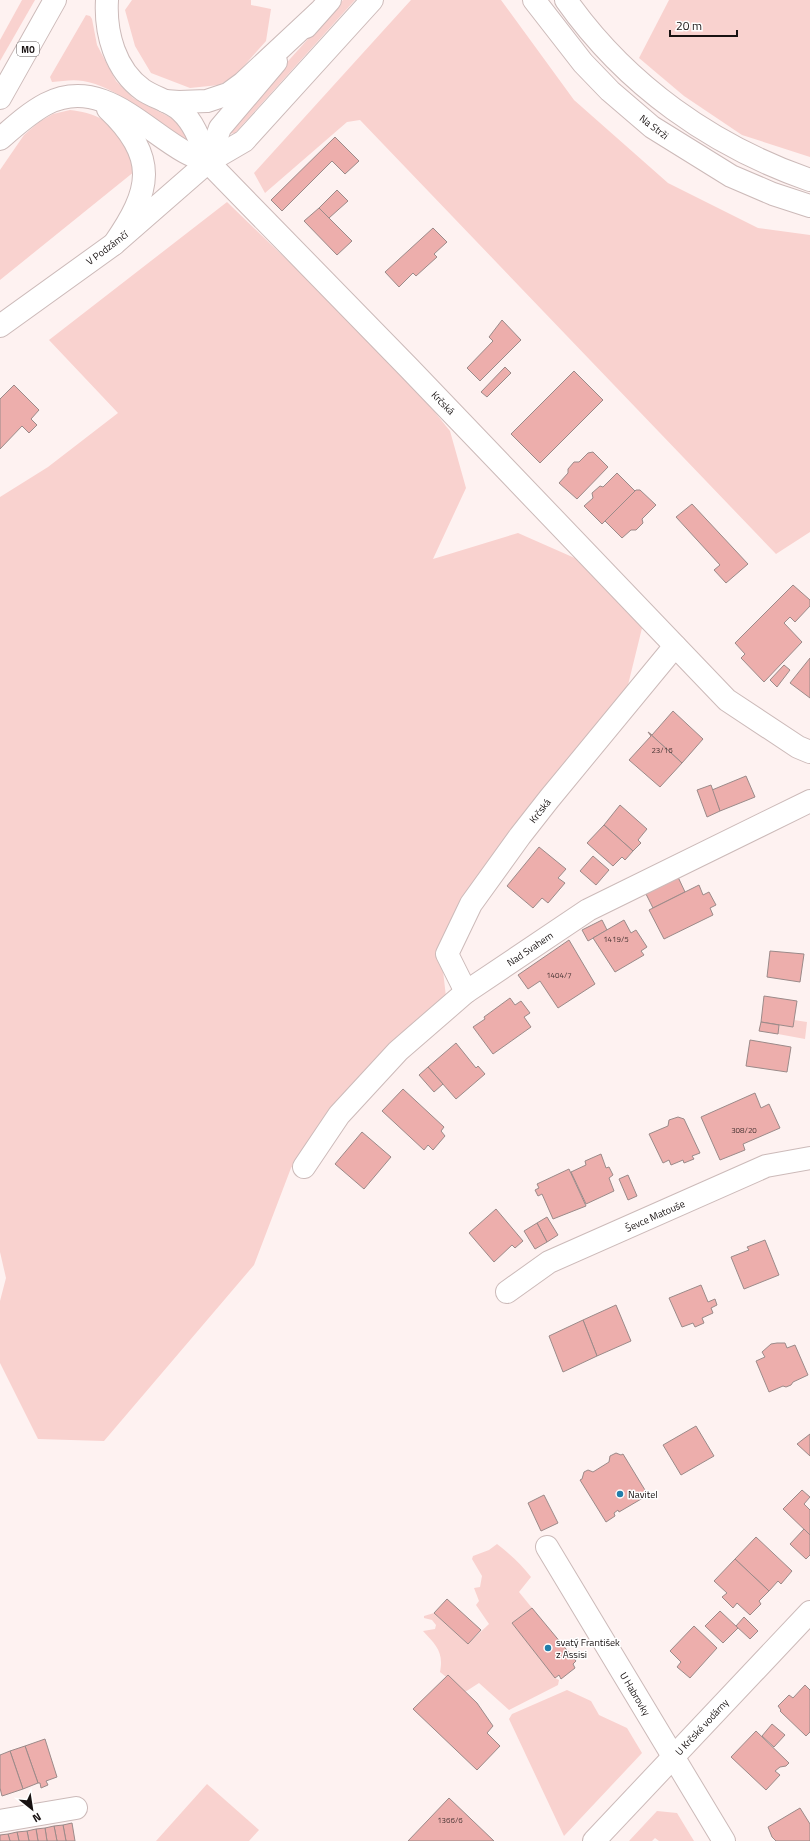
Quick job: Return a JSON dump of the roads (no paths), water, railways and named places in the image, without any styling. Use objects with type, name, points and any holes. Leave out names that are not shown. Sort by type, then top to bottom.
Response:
[{"type":"main road","name":"MO","points":[[0,98],[55,0]]},
{"type":"main road","points":[[107,0],[108,33],[120,64],[135,83],[144,91],[181,110],[192,124],[208,162]]},
{"type":"main road","name":"V Podzámčí","points":[[0,326],[114,244],[208,162],[244,141],[372,0]]},
{"type":"main road","name":"Na Strži","points":[[534,0],[583,63],[610,91],[652,127],[732,176],[773,194],[810,206]]},
{"type":"main road","points":[[566,0],[580,19],[629,73],[670,109],[701,129],[746,153],[782,170],[810,180]]},
{"type":"main road","points":[[166,101],[206,101],[228,94],[242,83],[324,7]]},
{"type":"main road","name":"V Podzámčí","points":[[208,162],[220,128],[324,7]]},
{"type":"main road","points":[[0,139],[30,114],[46,104],[60,98],[89,96],[120,108],[185,152],[208,162]]},
{"type":"main road","points":[[89,96],[114,114],[136,142],[144,165],[142,190],[130,221],[114,244]]},
{"type":"main road","name":"Krčská","points":[[208,162],[409,368],[727,700],[798,747],[810,752]]},
{"type":"main road","name":"Krčská","points":[[466,992],[447,954],[472,904],[549,799],[675,646]]},
{"type":"main road","name":"Nad Svahem","points":[[304,1167],[339,1115],[398,1051],[466,992],[588,910],[810,801]]},
{"type":"main road","name":"Ševce Matouše","points":[[507,1292],[549,1262],[766,1166],[810,1158]]},
{"type":"main road","name":"U Habrovky","points":[[547,1547],[724,1841]]},
{"type":"main road","name":"U Krčské vodárny","points":[[594,1841],[810,1612]]},
{"type":"main road","points":[[0,1821],[76,1808]]},
{"type":"place","name":"Navitel","points":[[620,1494]]},
{"type":"place","name":"svatý František z Assisi","points":[[548,1648]]}]
